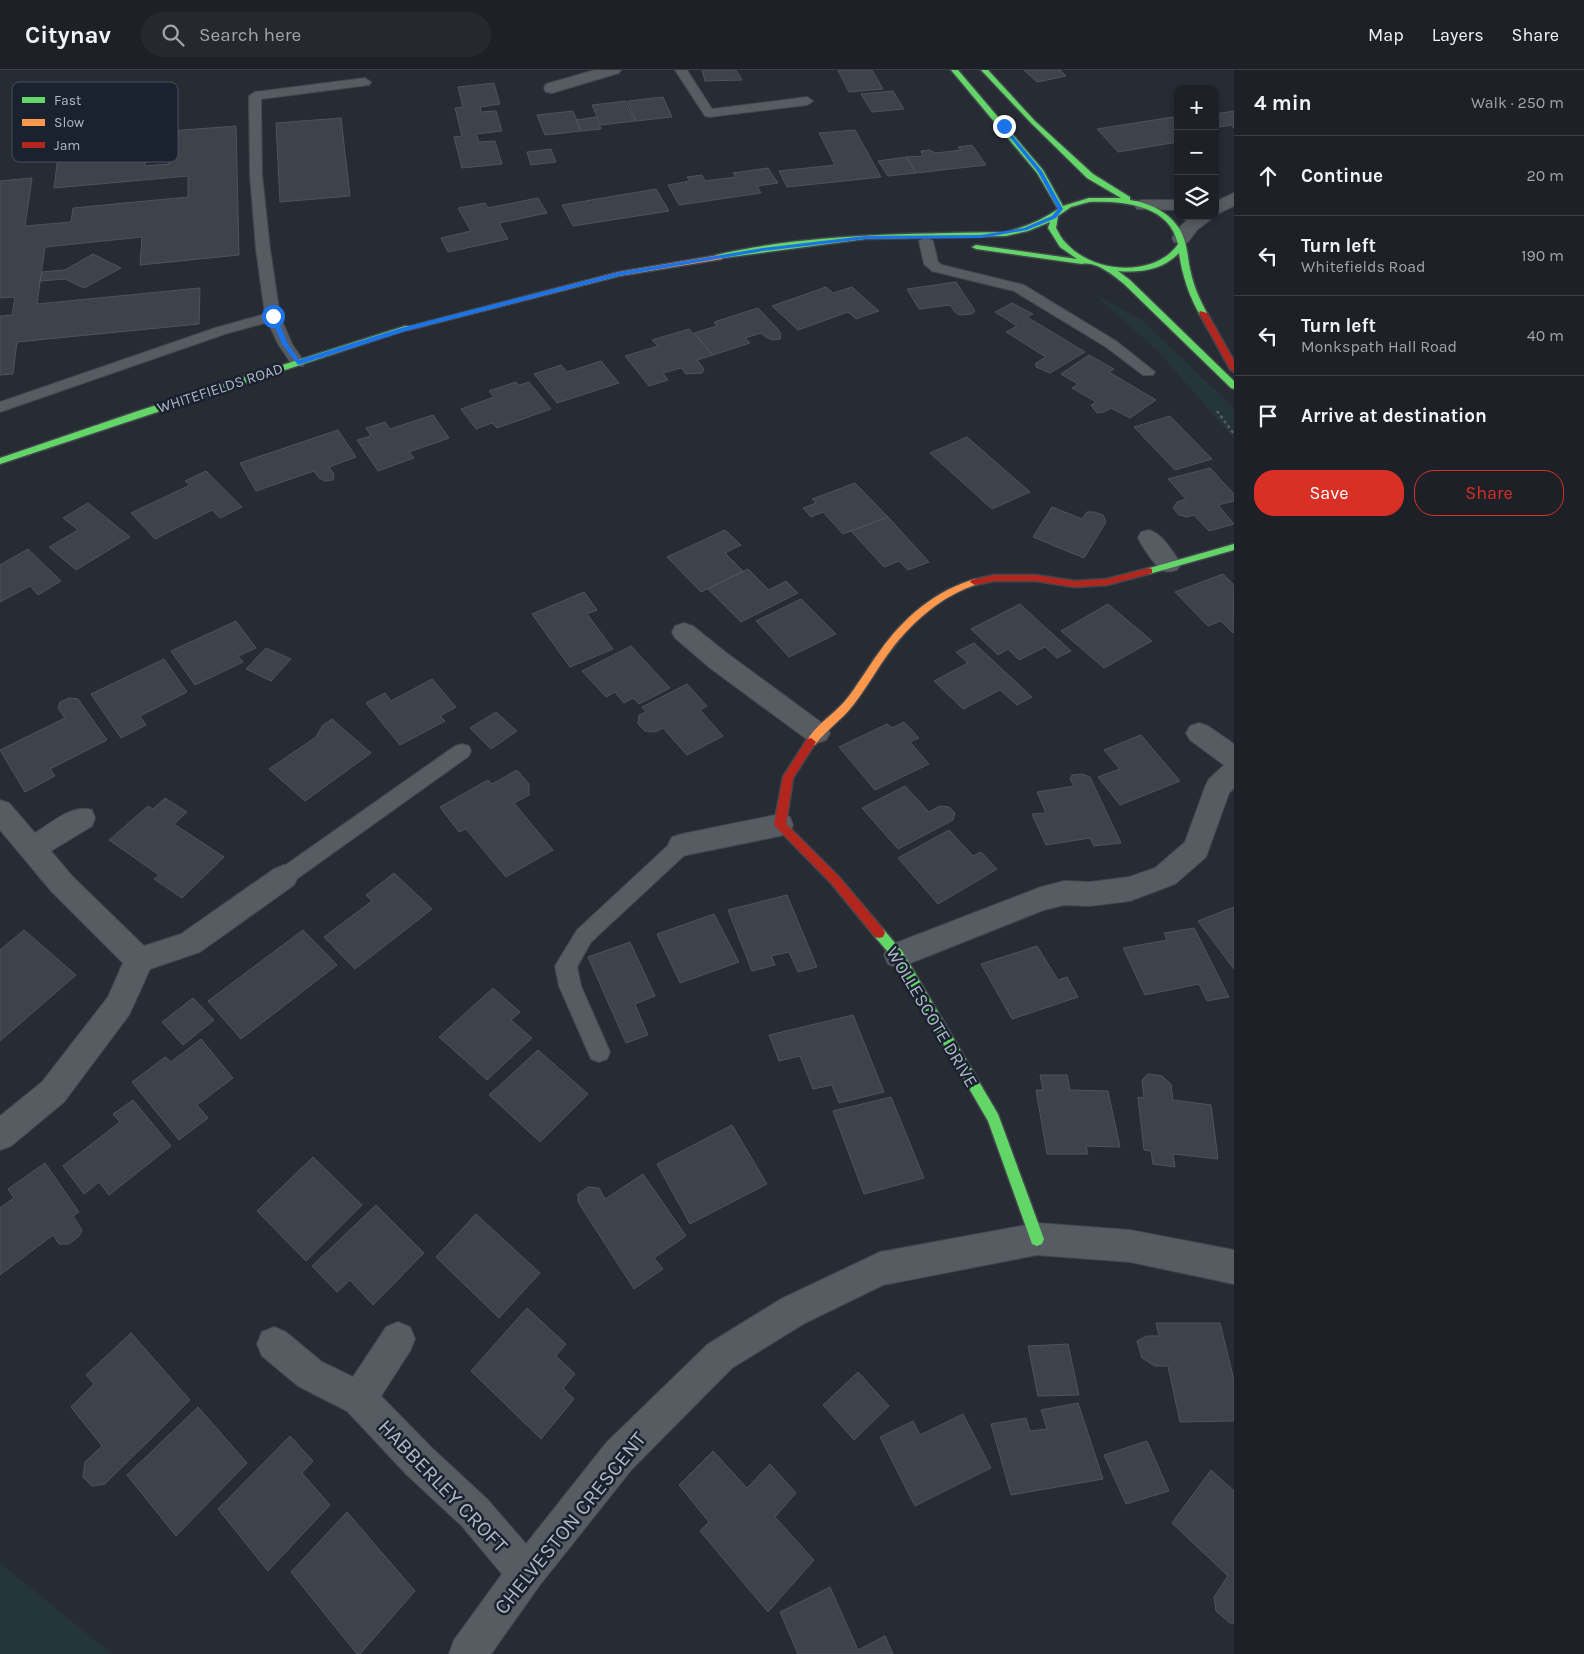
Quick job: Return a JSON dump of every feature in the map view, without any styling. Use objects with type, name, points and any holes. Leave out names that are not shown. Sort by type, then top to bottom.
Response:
[{"type":"street","points":[[552,88],[613,70]]},
{"type":"street","points":[[954,70],[1040,172],[1057,213],[1052,226],[1054,236],[1064,248],[1076,257],[1107,267],[1135,269],[1156,266],[1174,256],[1190,226],[1200,220]]},
{"type":"street","points":[[984,70],[1033,122],[1090,176],[1170,221],[1181,242],[1188,279],[1199,307],[1234,369]]},
{"type":"street","points":[[1219,201],[1234,197]]},
{"type":"street","points":[[1219,207],[1234,197]]},
{"type":"street","name":"WHITEFIELDS ROAD","points":[[0,461],[404,329],[619,274],[763,249],[882,236],[981,236],[1006,234],[1025,229],[1057,213],[1071,203],[1096,198],[1113,198],[1138,203]]},
{"type":"street","points":[[1138,203],[1174,205]]},
{"type":"street","name":"WHITEFIELDS ROAD","points":[[882,236],[1094,264]]},
{"type":"street","points":[[1107,267],[1127,282],[1234,386]]},
{"type":"street","points":[[1149,538],[1169,564]]},
{"type":"street","points":[[682,845],[780,825],[788,777],[817,733],[844,709],[895,638],[940,597],[968,583],[994,578],[1028,578],[1074,584],[1107,582],[1234,547]]},
{"type":"street","points":[[684,632],[817,733]]},
{"type":"street","points":[[1199,733],[1234,758]]},
{"type":"street","points":[[898,956],[1041,899],[1064,893],[1090,894],[1130,888],[1165,876],[1196,849],[1218,787],[1234,770]]},
{"type":"street","points":[[0,811],[31,849],[86,909],[139,960]]},
{"type":"street","points":[[31,849],[82,818]]},
{"type":"street","name":"WOLLESCOTE DRIVE","points":[[780,825],[835,880],[898,956],[993,1118],[1037,1239]]},
{"type":"street","points":[[0,1134],[53,1092],[120,1006],[139,960],[190,943],[284,877]]},
{"type":"street","name":"CHELVESTON CRESCENT","points":[[468,1654],[526,1573],[619,1456],[720,1356],[793,1311],[880,1269],[1037,1239],[1130,1246],[1234,1267]]},
{"type":"street","points":[[359,1399],[398,1339]]},
{"type":"street","name":"HABBERLEY CROFT","points":[[274,1344],[310,1374],[359,1399],[419,1461],[475,1514],[526,1573]]},
{"type":"lane","points":[[681,70],[709,113],[807,101]]},
{"type":"lane","points":[[298,363],[285,344],[273,316],[263,249],[256,175],[255,96],[365,82]]},
{"type":"lane","points":[[926,241],[931,264],[937,268],[1019,288],[1111,344],[1148,372]]},
{"type":"lane","points":[[0,407],[220,331],[273,316]]},
{"type":"lane","points":[[284,877],[462,751]]},
{"type":"lane","points":[[599,1052],[570,986],[566,966],[584,936],[682,845]]},
{"type":"shaded area","points":[[1094,294],[1142,320],[1234,408],[1234,439],[1158,351]]},
{"type":"shaded area","points":[[0,1563],[112,1654],[0,1654]]},
{"type":"building","points":[[702,70],[736,70],[742,80],[705,81]]},
{"type":"building","points":[[838,70],[872,70],[883,89],[849,92]]},
{"type":"building","points":[[1024,70],[1060,70],[1066,76],[1037,82]]},
{"type":"building","points":[[494,83],[500,104],[480,107],[481,112],[496,111],[502,131],[476,134],[479,142],[495,141],[502,164],[462,168],[454,137],[462,136],[455,108],[463,107],[458,87]]},
{"type":"building","points":[[893,91],[904,109],[872,112],[861,94]]},
{"type":"building","points":[[663,97],[672,117],[636,121],[628,101]]},
{"type":"building","points":[[626,101],[635,121],[601,125],[592,105]]},
{"type":"building","points":[[573,111],[581,131],[545,135],[537,115]]},
{"type":"building","points":[[1234,111],[1234,128],[1231,125],[1219,127],[1219,113]]},
{"type":"building","points":[[596,117],[601,129],[581,131],[576,120]]},
{"type":"building","points":[[1173,117],[1174,143],[1118,152],[1097,129]]},
{"type":"building","points":[[341,118],[350,196],[280,202],[276,123]]},
{"type":"building","points":[[236,126],[239,255],[140,265],[142,237],[45,247],[37,304],[200,288],[199,324],[17,342],[13,374],[0,375],[0,316],[12,315],[15,297],[0,298],[0,181],[32,178],[25,226],[71,222],[73,208],[188,197],[188,176],[54,188],[57,162],[145,162],[145,166],[178,162],[178,130]]},
{"type":"building","points":[[855,130],[881,177],[787,187],[779,171],[835,165],[819,133]]},
{"type":"building","points":[[972,145],[986,165],[916,173],[906,157],[923,156],[921,151],[929,150],[936,153],[961,150],[958,147]]},
{"type":"building","points":[[551,149],[556,162],[531,165],[527,152]]},
{"type":"building","points":[[906,157],[916,173],[888,176],[878,161]]},
{"type":"building","points":[[768,168],[778,183],[757,186],[761,193],[679,205],[668,185],[690,181],[687,177],[702,175],[705,181],[736,177],[733,173]]},
{"type":"building","points":[[656,189],[669,211],[573,226],[562,205]]},
{"type":"building","points":[[538,198],[547,213],[499,223],[508,239],[448,252],[441,238],[471,231],[458,208],[485,203],[488,208]]},
{"type":"building","points":[[93,254],[121,268],[84,288],[65,279],[40,281],[42,272],[65,270]]},
{"type":"building","points":[[956,282],[975,311],[972,314],[960,315],[950,305],[919,309],[907,289]]},
{"type":"building","points":[[826,287],[833,293],[852,287],[879,311],[856,319],[848,312],[798,330],[772,306]]},
{"type":"building","points":[[1012,303],[1033,314],[1027,317],[1085,352],[1050,373],[1036,367],[1036,363],[1046,357],[1006,332],[1017,326],[995,312]]},
{"type":"building","points":[[758,308],[777,328],[781,334],[780,339],[773,340],[761,333],[745,338],[750,343],[713,355],[694,333],[717,326],[714,322]]},
{"type":"building","points":[[689,329],[713,355],[697,360],[704,369],[702,373],[686,374],[681,368],[663,373],[668,380],[649,386],[625,356],[658,346],[652,340]]},
{"type":"building","points":[[1089,355],[1114,369],[1109,372],[1156,400],[1130,418],[1111,408],[1097,413],[1091,405],[1096,402],[1072,388],[1078,384],[1061,374]]},
{"type":"building","points":[[601,361],[619,383],[557,403],[534,374],[561,365],[567,372]]},
{"type":"building","points":[[516,382],[519,385],[529,382],[551,409],[497,428],[492,423],[476,429],[461,409],[494,397],[489,391]]},
{"type":"building","points":[[433,415],[449,438],[409,452],[414,458],[378,471],[357,440],[371,436],[366,428],[385,422],[390,429]]},
{"type":"building","points":[[1170,416],[1212,459],[1175,470],[1134,427]]},
{"type":"building","points":[[338,430],[356,457],[329,467],[334,474],[333,480],[325,481],[319,478],[314,471],[256,491],[240,463]]},
{"type":"building","points":[[967,437],[1030,492],[992,509],[930,453]]},
{"type":"building","points":[[1210,468],[1234,494],[1234,501],[1218,505],[1234,524],[1209,531],[1194,515],[1187,517],[1179,515],[1173,508],[1177,502],[1186,499],[1168,479]]},
{"type":"building","points":[[206,471],[242,507],[220,518],[212,510],[155,539],[131,513],[190,485],[185,481]]},
{"type":"building","points":[[855,483],[888,517],[843,534],[823,512],[811,517],[803,508],[816,503],[812,499]]},
{"type":"building","points":[[88,503],[130,537],[76,570],[49,547],[78,530],[63,518]]},
{"type":"building","points":[[1052,507],[1082,519],[1087,512],[1103,515],[1106,522],[1084,558],[1033,537]]},
{"type":"building","points":[[888,517],[929,562],[908,570],[899,561],[884,567],[851,531]]},
{"type":"building","points":[[725,530],[741,545],[725,553],[743,571],[701,592],[667,557]]},
{"type":"building","points":[[28,549],[61,581],[38,595],[30,586],[0,602],[0,565]]},
{"type":"building","points":[[748,569],[769,590],[786,581],[798,593],[741,622],[708,589]]},
{"type":"building","points":[[1223,574],[1234,585],[1233,633],[1221,621],[1208,626],[1175,592]]},
{"type":"building","points":[[584,592],[597,610],[587,614],[613,649],[570,667],[532,614]]},
{"type":"building","points":[[801,599],[836,634],[789,657],[756,621]]},
{"type":"building","points":[[1020,604],[1071,651],[1057,658],[1045,647],[1019,660],[1008,649],[998,655],[971,629]]},
{"type":"building","points":[[1108,604],[1152,641],[1104,668],[1061,631]]},
{"type":"building","points":[[236,621],[256,648],[238,656],[243,662],[195,685],[171,651]]},
{"type":"building","points":[[974,643],[1032,697],[1017,705],[1000,690],[963,709],[934,681],[968,663],[956,652]]},
{"type":"building","points":[[631,646],[670,688],[639,704],[633,698],[624,703],[615,692],[606,697],[582,671]]},
{"type":"building","points":[[266,648],[291,659],[271,681],[246,669]]},
{"type":"building","points":[[164,659],[187,692],[140,716],[146,725],[121,738],[91,694]]},
{"type":"building","points":[[432,679],[456,707],[440,716],[445,721],[400,745],[366,703],[385,693],[391,701]]},
{"type":"building","points":[[687,684],[707,706],[700,710],[723,736],[687,755],[663,728],[655,732],[645,731],[638,724],[639,715],[646,712],[642,707]]},
{"type":"building","points":[[69,698],[78,699],[107,740],[50,769],[55,776],[25,792],[0,750],[65,718],[58,708],[60,702]]},
{"type":"building","points":[[496,712],[517,731],[491,749],[470,728]]},
{"type":"building","points":[[332,719],[371,753],[305,801],[269,769],[316,737],[322,726]]},
{"type":"building","points":[[904,722],[919,738],[910,742],[929,764],[875,790],[839,747],[887,724],[892,728]]},
{"type":"building","points":[[1141,735],[1180,781],[1120,805],[1098,777],[1120,769],[1104,750]]},
{"type":"building","points":[[517,770],[529,784],[529,795],[514,803],[553,850],[506,877],[466,829],[459,832],[440,807],[488,780],[492,784]]},
{"type":"building","points":[[1082,774],[1090,777],[1121,843],[1094,846],[1090,838],[1046,845],[1032,814],[1046,813],[1037,792],[1074,786],[1070,779],[1072,775]]},
{"type":"building","points":[[905,786],[929,812],[940,806],[949,807],[955,813],[953,820],[898,849],[862,808]]},
{"type":"building","points":[[165,798],[187,812],[174,824],[224,857],[182,898],[154,879],[159,875],[109,840],[148,806],[153,809]]},
{"type":"building","points":[[949,830],[973,856],[981,852],[997,869],[938,904],[898,858]]},
{"type":"building","points":[[394,873],[432,909],[355,969],[324,937],[372,901],[366,895]]},
{"type":"building","points":[[787,895],[817,967],[798,972],[789,952],[771,956],[775,965],[752,971],[728,910]]},
{"type":"building","points":[[1234,907],[1234,969],[1198,921]]},
{"type":"building","points":[[714,914],[739,962],[680,983],[657,934]]},
{"type":"building","points":[[1194,928],[1229,997],[1207,1001],[1199,984],[1145,995],[1123,948],[1167,940],[1164,933]]},
{"type":"building","points":[[24,930],[76,975],[0,1041],[0,950]]},
{"type":"building","points":[[303,930],[337,965],[241,1039],[208,1001]]},
{"type":"building","points":[[630,942],[655,996],[635,1004],[648,1035],[626,1043],[588,957]]},
{"type":"building","points":[[1037,946],[1058,980],[1067,977],[1078,997],[1012,1019],[981,964]]},
{"type":"building","points":[[493,988],[520,1012],[511,1020],[532,1038],[487,1080],[439,1037]]},
{"type":"building","points":[[193,998],[214,1020],[183,1045],[162,1022]]},
{"type":"building","points":[[853,1015],[884,1092],[839,1103],[832,1085],[813,1089],[800,1056],[779,1061],[769,1035]]},
{"type":"building","points":[[201,1039],[233,1078],[197,1105],[208,1118],[179,1140],[132,1082],[165,1057],[171,1062]]},
{"type":"building","points":[[538,1050],[588,1094],[540,1142],[489,1095]]},
{"type":"building","points":[[1148,1074],[1162,1076],[1171,1084],[1173,1100],[1211,1105],[1218,1159],[1173,1154],[1175,1167],[1153,1164],[1151,1151],[1144,1150],[1138,1097],[1144,1098],[1142,1080]]},
{"type":"building","points":[[1040,1075],[1067,1075],[1070,1090],[1108,1091],[1120,1147],[1086,1146],[1088,1154],[1047,1154],[1036,1090],[1043,1090]]},
{"type":"building","points":[[891,1097],[924,1178],[864,1194],[833,1111]]},
{"type":"building","points":[[133,1100],[171,1146],[109,1195],[99,1182],[84,1194],[63,1166],[120,1122],[113,1114]]},
{"type":"building","points":[[732,1125],[767,1184],[690,1224],[657,1164]]},
{"type":"building","points":[[313,1157],[362,1205],[306,1261],[257,1211]]},
{"type":"building","points":[[45,1163],[79,1212],[73,1216],[82,1230],[79,1236],[69,1244],[59,1244],[53,1235],[0,1275],[0,1208],[14,1198],[8,1189]]},
{"type":"building","points":[[643,1174],[686,1236],[654,1258],[663,1269],[634,1289],[578,1202],[578,1194],[588,1187],[599,1188],[605,1199]]},
{"type":"building","points":[[376,1205],[424,1253],[373,1305],[350,1280],[337,1292],[312,1266]]},
{"type":"building","points":[[476,1214],[540,1273],[499,1318],[436,1257]]},
{"type":"building","points":[[527,1308],[566,1344],[556,1356],[575,1374],[563,1388],[574,1399],[541,1439],[471,1371]]},
{"type":"building","points":[[1156,1323],[1220,1323],[1234,1380],[1234,1421],[1180,1422],[1168,1366],[1155,1366],[1142,1358],[1137,1341],[1147,1336],[1159,1336]]},
{"type":"building","points":[[131,1333],[190,1400],[105,1484],[92,1486],[83,1477],[85,1462],[102,1446],[71,1407],[94,1384],[86,1375]]},
{"type":"building","points":[[1068,1344],[1079,1395],[1038,1396],[1028,1346]]},
{"type":"building","points":[[858,1372],[889,1406],[854,1440],[823,1405]]},
{"type":"building","points":[[1078,1403],[1103,1479],[1011,1495],[991,1424],[1026,1418],[1030,1431],[1047,1429],[1041,1410]]},
{"type":"building","points":[[198,1407],[247,1463],[176,1536],[127,1475]]},
{"type":"building","points":[[963,1414],[991,1468],[915,1506],[880,1437],[913,1421],[920,1435]]},
{"type":"building","points":[[290,1436],[313,1461],[302,1473],[330,1505],[268,1571],[218,1509]]},
{"type":"building","points":[[1147,1441],[1169,1491],[1126,1504],[1104,1455]]},
{"type":"building","points":[[713,1451],[747,1488],[770,1464],[796,1493],[775,1517],[814,1560],[768,1612],[700,1531],[709,1522],[679,1485]]},
{"type":"building","points":[[1211,1470],[1234,1491],[1234,1623],[1230,1623],[1216,1611],[1214,1597],[1228,1576],[1172,1523]]},
{"type":"building","points":[[347,1512],[415,1591],[360,1654],[357,1654],[291,1572]]},
{"type":"building","points":[[830,1587],[858,1650],[885,1636],[893,1654],[798,1654],[780,1612]]},
{"type":"traffic: fast","points":[[954,70],[1040,172],[1061,209]]},
{"type":"traffic: fast","points":[[984,70],[1033,122],[1090,176],[1127,199]]},
{"type":"traffic: fast","points":[[1181,245],[1170,258],[1162,263],[1145,268],[1118,269],[1081,258],[1063,245],[1052,228],[1055,215],[1068,205],[1089,200],[1113,199],[1138,203],[1160,213],[1178,232],[1181,243],[1189,282],[1203,313]]},
{"type":"traffic: fast","points":[[719,257],[763,249],[865,237],[1006,234],[1025,229],[1054,217]]},
{"type":"traffic: fast","points":[[976,247],[1082,262]]},
{"type":"traffic: fast","points":[[1107,267],[1127,282],[1234,386]]},
{"type":"traffic: fast","points":[[0,461],[141,413],[408,328]]},
{"type":"traffic: fast","points":[[1149,571],[1234,547]]},
{"type":"traffic: fast","points":[[879,933],[898,955],[993,1118],[1037,1239]]},
{"type":"traffic: slow","points":[[408,328],[619,274],[719,257]]},
{"type":"traffic: slow","points":[[811,742],[857,693],[888,647],[911,621],[943,596],[975,582]]},
{"type":"traffic: jam","points":[[1203,313],[1234,369]]},
{"type":"traffic: jam","points":[[975,582],[994,578],[1036,578],[1074,584],[1107,582],[1149,571]]},
{"type":"traffic: jam","points":[[811,742],[788,777],[780,825],[835,880],[879,933]]},
{"type":"route","points":[[273,316],[285,344],[298,363],[404,329],[619,274],[763,249],[865,237],[1006,234],[1025,229],[1054,217],[1061,209],[1040,172],[1004,126]]}]
